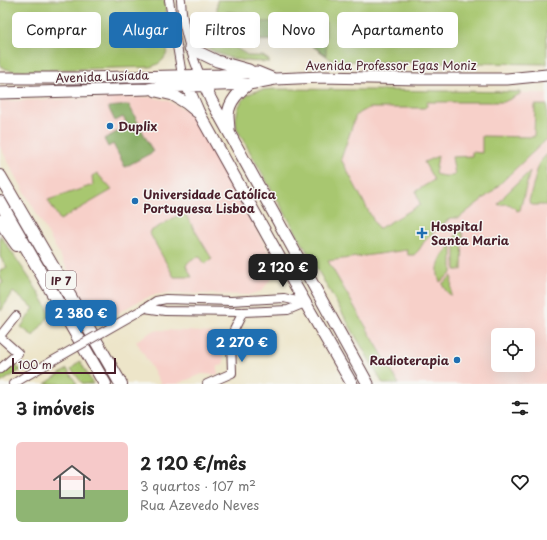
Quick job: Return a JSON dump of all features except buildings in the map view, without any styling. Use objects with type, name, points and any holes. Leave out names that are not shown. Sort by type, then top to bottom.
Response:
[{"type":"highway","name":"IP 7","points":[[0,176],[121,384]]},
{"type":"highway","name":"IP 7","points":[[0,202],[105,384]]},
{"type":"highway","points":[[0,222],[58,301]]},
{"type":"main road","points":[[190,48],[217,61],[257,72]]},
{"type":"main road","name":"Avenida Professor Egas Moniz","points":[[202,80],[257,72],[275,79]]},
{"type":"main road","name":"Avenida Professor Egas Moniz","points":[[202,80],[249,84],[275,79],[321,77],[507,79],[547,76]]},
{"type":"main road","name":"Avenida Lusíada","points":[[0,78],[202,80]]},
{"type":"main road","name":"Avenida Professor Egas Moniz","points":[[507,79],[547,82]]},
{"type":"main road","points":[[202,80],[229,134],[368,384]]},
{"type":"main road","name":"Avenida Lusíada","points":[[0,93],[148,89],[185,81]]},
{"type":"main road","points":[[185,81],[199,113],[352,384]]},
{"type":"main road","points":[[229,134],[228,115],[231,104],[237,94],[249,84]]},
{"type":"main road","points":[[148,89],[173,95],[199,113]]},
{"type":"main road","points":[[305,303],[319,296]]},
{"type":"street","points":[[169,0],[178,54],[185,81]]},
{"type":"street","points":[[180,1],[182,19],[190,48],[202,80]]},
{"type":"street","points":[[0,73],[16,78]]},
{"type":"street","points":[[13,384],[156,301],[231,301],[284,298],[305,303]]},
{"type":"street","points":[[145,308],[165,311],[243,312],[288,310],[305,303]]},
{"type":"street","points":[[207,384],[232,373],[231,340],[243,312]]},
{"type":"street","points":[[0,369],[18,353],[0,337],[16,316]]},
{"type":"shaded area","name":"Hospital Santa Maria","points":[[291,89],[547,93],[547,384],[383,384],[236,127],[237,113],[240,105],[244,97],[258,90]]},
{"type":"shaded area","name":"Universidade Católica Portuguesa Lisboa","points":[[151,97],[167,100],[193,114],[271,256],[274,274],[262,291],[248,295],[169,293],[154,295],[135,303],[98,325],[0,147],[0,101]]},
{"type":"shaded area","points":[[159,330],[223,334],[222,345],[224,362],[221,366],[218,366],[218,375],[202,374],[177,384],[161,384],[136,341],[151,332]]},
{"type":"green space","points":[[0,0],[164,0],[166,5],[166,12],[109,12],[109,48],[168,48],[164,58],[156,65],[150,67],[13,71],[0,66]]},
{"type":"green space","points":[[217,0],[547,0],[547,64],[333,61],[315,48],[329,48],[329,12],[268,12],[268,41],[260,41],[260,12],[217,12]]},
{"type":"green space","points":[[260,22],[268,22],[268,40],[260,40]]},
{"type":"green space","points":[[210,48],[236,48],[249,56],[263,56],[269,60],[269,62],[235,59]]},
{"type":"green space","points":[[316,48],[326,48],[326,55]]},
{"type":"green space","points":[[291,89],[520,92],[520,94],[504,102],[427,102],[427,106],[424,108],[369,108],[356,115],[341,159],[378,229],[420,205],[416,191],[434,180],[424,162],[438,156],[435,174],[445,176],[455,175],[452,157],[472,156],[472,152],[482,153],[482,136],[534,137],[535,105],[547,105],[547,139],[493,191],[459,218],[450,218],[424,242],[414,255],[408,255],[407,250],[328,261],[399,384],[383,384],[236,126],[238,109],[242,101],[247,96],[260,90]]},
{"type":"green space","points":[[129,105],[153,152],[125,167],[113,144],[108,147],[104,139],[128,126],[123,117],[115,121],[108,107]]},
{"type":"green space","points":[[547,154],[547,205],[533,205],[530,204],[529,201],[539,163]]},
{"type":"green space","points":[[530,171],[520,210],[517,211],[510,205],[499,205],[498,204],[506,194]]},
{"type":"green space","points":[[97,173],[112,190],[60,220],[48,200],[93,185],[92,176]]},
{"type":"green space","points":[[184,212],[212,259],[205,264],[200,257],[193,259],[188,262],[186,266],[192,277],[174,277],[149,232]]},
{"type":"green space","points":[[461,231],[463,235],[462,270],[455,270],[455,236]]},
{"type":"green space","points":[[0,235],[32,282],[51,314],[33,336],[21,327],[34,308],[13,292],[1,311],[0,310],[0,284],[3,283],[0,276],[0,270],[7,267],[0,257]]},
{"type":"green space","points":[[452,245],[452,273],[440,282],[438,277],[438,267],[442,257]]},
{"type":"green space","points":[[452,276],[451,296],[442,284]]},
{"type":"green space","points":[[80,361],[93,384],[83,384],[71,369]]},
{"type":"green space","points":[[14,365],[21,370],[0,383],[0,377]]},
{"type":"green space","points":[[67,369],[77,384],[45,384]]},
{"type":"place","name":"Duplix","points":[[110,126]]},
{"type":"place","name":"Universidade Católica Portuguesa Lisboa","points":[[135,201]]},
{"type":"place","name":"Hospital Santa Maria","points":[[422,233]]},
{"type":"place","name":"Radioterapia","points":[[457,360]]}]
